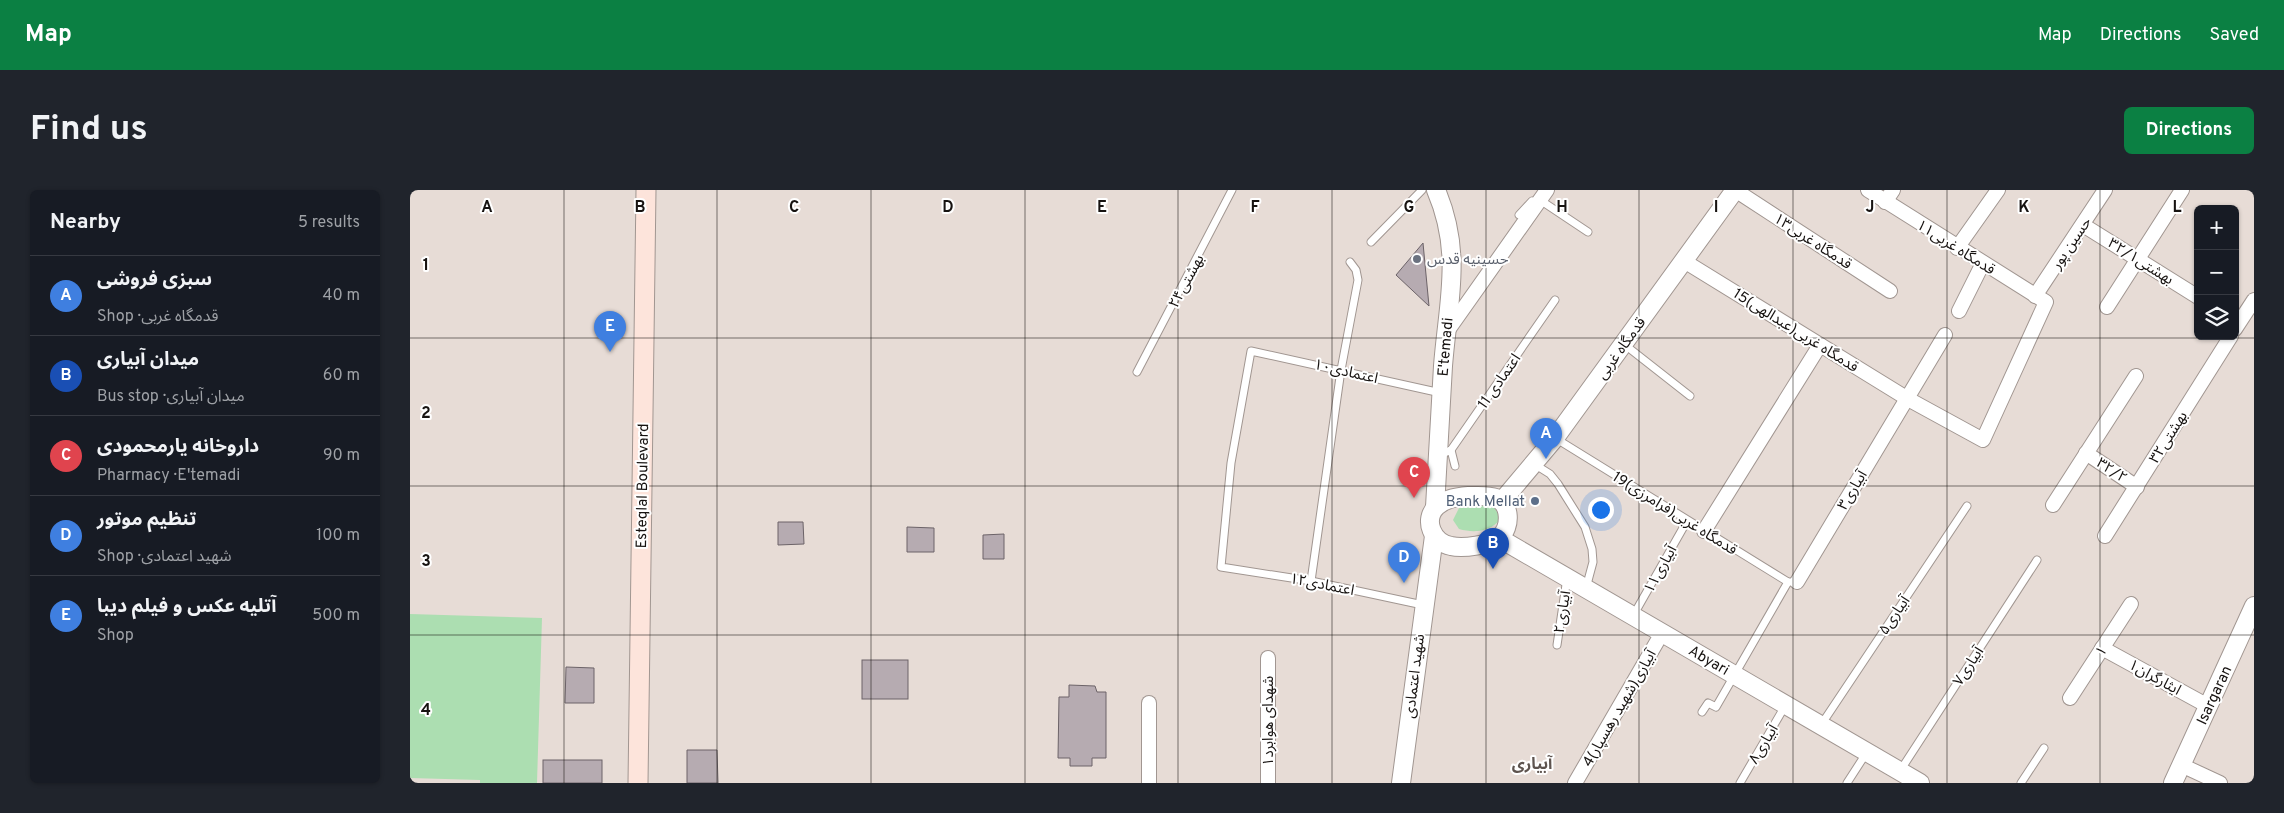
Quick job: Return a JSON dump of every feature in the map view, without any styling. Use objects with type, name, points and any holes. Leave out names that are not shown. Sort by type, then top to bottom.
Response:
[{"type":"main road","name":"Esteqlal Boulevard","points":[[638,783],[646,190]]},
{"type":"street","name":"قدمگاه غربی","points":[[1502,501],[1555,438],[1735,190]]},
{"type":"street","name":"قدمگاه غربی۱۳","points":[[1735,190],[1890,291]]},
{"type":"street","name":"قدمگاه غربی۱۱","points":[[1868,190],[1957,248],[2041,299]]},
{"type":"street","points":[[1885,202],[1893,190]]},
{"type":"street","points":[[1957,248],[1998,190]]},
{"type":"street","name":"حسین پور","points":[[1983,440],[2041,299],[2105,190]]},
{"type":"street","points":[[2107,306],[2182,190]]},
{"type":"street","name":"E'temadi","points":[[1434,191],[1449,225],[1453,264],[1441,393],[1444,453],[1436,507]]},
{"type":"street","points":[[1446,334],[1543,193]]},
{"type":"street","name":"بهشتی۳۲/۱","points":[[2083,225],[2195,295]]},
{"type":"street","name":"15قدمگاه غربی(عبدالهی)","points":[[1684,261],[1908,399],[1983,440]]},
{"type":"street","points":[[1959,311],[1983,263]]},
{"type":"street","points":[[2239,321],[2254,300]]},
{"type":"street","name":"آبیاری۳","points":[[1792,582],[1908,399],[1945,335]]},
{"type":"street","name":"بهشتی۳۲","points":[[2105,536],[2229,340]]},
{"type":"street","points":[[1704,531],[1820,345]]},
{"type":"street","points":[[2053,505],[2136,376]]},
{"type":"street","name":"۳۲/۲","points":[[2086,453],[2137,487]]},
{"type":"street","points":[[1469,496],[1495,498],[1502,501],[1507,509],[1508,519],[1504,531],[1499,538],[1469,546],[1451,546],[1440,542],[1434,536],[1430,525],[1431,516],[1436,507],[1444,501],[1469,496]]},
{"type":"street","name":"شهید اعتمادی","points":[[1401,783],[1428,569],[1434,536]]},
{"type":"street","name":"Abyari","points":[[1499,538],[1920,783]]},
{"type":"street","points":[[1428,569],[1451,546]]},
{"type":"street","name":"۱","points":[[2070,698],[2131,604]]},
{"type":"street","name":"Isargaran","points":[[2173,783],[2254,606]]},
{"type":"street","name":"4آبیاری(شهید رهسپار)","points":[[1575,783],[1662,633]]},
{"type":"street","name":"ایثارگران۱","points":[[2102,648],[2208,706]]},
{"type":"street","name":"شهدای هوابرد۱","points":[[1268,658],[1268,783]]},
{"type":"street","points":[[1148,783],[1149,703]]},
{"type":"street","points":[[2182,765],[2220,783]]},
{"type":"lane","name":"۲۴بهشتی","points":[[1137,372],[1232,190]]},
{"type":"lane","points":[[1370,242],[1434,191]]},
{"type":"lane","points":[[1519,215],[1543,193],[1588,232]]},
{"type":"lane","points":[[1311,581],[1341,370],[1358,280],[1356,270],[1350,262]]},
{"type":"lane","name":"11 اعتمادی","points":[[1444,453],[1555,300]]},
{"type":"lane","points":[[1624,344],[1690,396]]},
{"type":"lane","name":"اعتمادی۱۰","points":[[1221,566],[1231,463],[1251,351],[1441,393]]},
{"type":"lane","name":"19قدمگاه غربی(فرامرزی)","points":[[1555,438],[1687,521],[1792,582]]},
{"type":"lane","points":[[1444,453],[1455,466]]},
{"type":"lane","points":[[1534,463],[1550,474],[1558,484],[1585,527],[1592,549],[1593,562],[1586,588]]},
{"type":"lane","name":"آبیاری۵","points":[[1821,725],[1967,506]]},
{"type":"lane","name":"آبیاری۱۱","points":[[1633,616],[1687,521]]},
{"type":"lane","name":"آبیاری۷","points":[[1900,771],[2037,560]]},
{"type":"lane","name":"اعتمادی۱۲","points":[[1221,566],[1311,581],[1424,606]]},
{"type":"lane","name":"آبیاری۲","points":[[1557,645],[1568,578]]},
{"type":"lane","name":"آبیاری۳","points":[[1702,712],[1708,703],[1716,707],[1792,582]]},
{"type":"lane","name":"آبیاری۸","points":[[1740,783],[1786,705]]},
{"type":"lane","points":[[2021,783],[2044,748]]},
{"type":"lane","points":[[1847,783],[1866,752]]},
{"type":"green space","points":[[1474,503],[1492,505],[1498,513],[1498,522],[1480,531],[1459,529],[1453,520],[1459,508]]},
{"type":"green space","points":[[410,614],[542,618],[537,783],[480,783],[480,780],[410,778]]},
{"type":"building","name":"حسینیه قدس","points":[[1423,243],[1429,306],[1396,275]]},
{"type":"building","points":[[778,522],[803,522],[804,544],[778,545]]},
{"type":"building","points":[[907,527],[934,528],[934,552],[907,552]]},
{"type":"building","points":[[1004,534],[1004,559],[983,559],[983,535]]},
{"type":"building","points":[[862,660],[908,660],[908,699],[862,699]]},
{"type":"building","points":[[566,667],[594,668],[594,703],[565,703]]},
{"type":"building","points":[[1069,685],[1095,686],[1097,692],[1106,692],[1106,758],[1092,758],[1092,766],[1070,766],[1070,758],[1058,758],[1059,697],[1069,697]]},
{"type":"building","points":[[687,750],[717,750],[718,783],[687,783]]},
{"type":"building","points":[[543,760],[602,760],[602,783],[543,783]]},
{"type":"place","name":"حسینیه قدس","points":[[1417,259]]},
{"type":"place","name":"آتلیه عکس و فیلم دیبا","points":[[610,352]]},
{"type":"place","name":"سبزی فروشی","points":[[1546,459]]},
{"type":"place","name":"داروخانه یارمحمودی","points":[[1414,498]]},
{"type":"place","name":"Bank Mellat","points":[[1535,501]]},
{"type":"place","name":"میدان آبیاری","points":[[1493,569]]},
{"type":"place","name":"تنظیم موتور","points":[[1404,583]]},
{"type":"district","name":"آبیاری","points":[[1532,763]]}]
